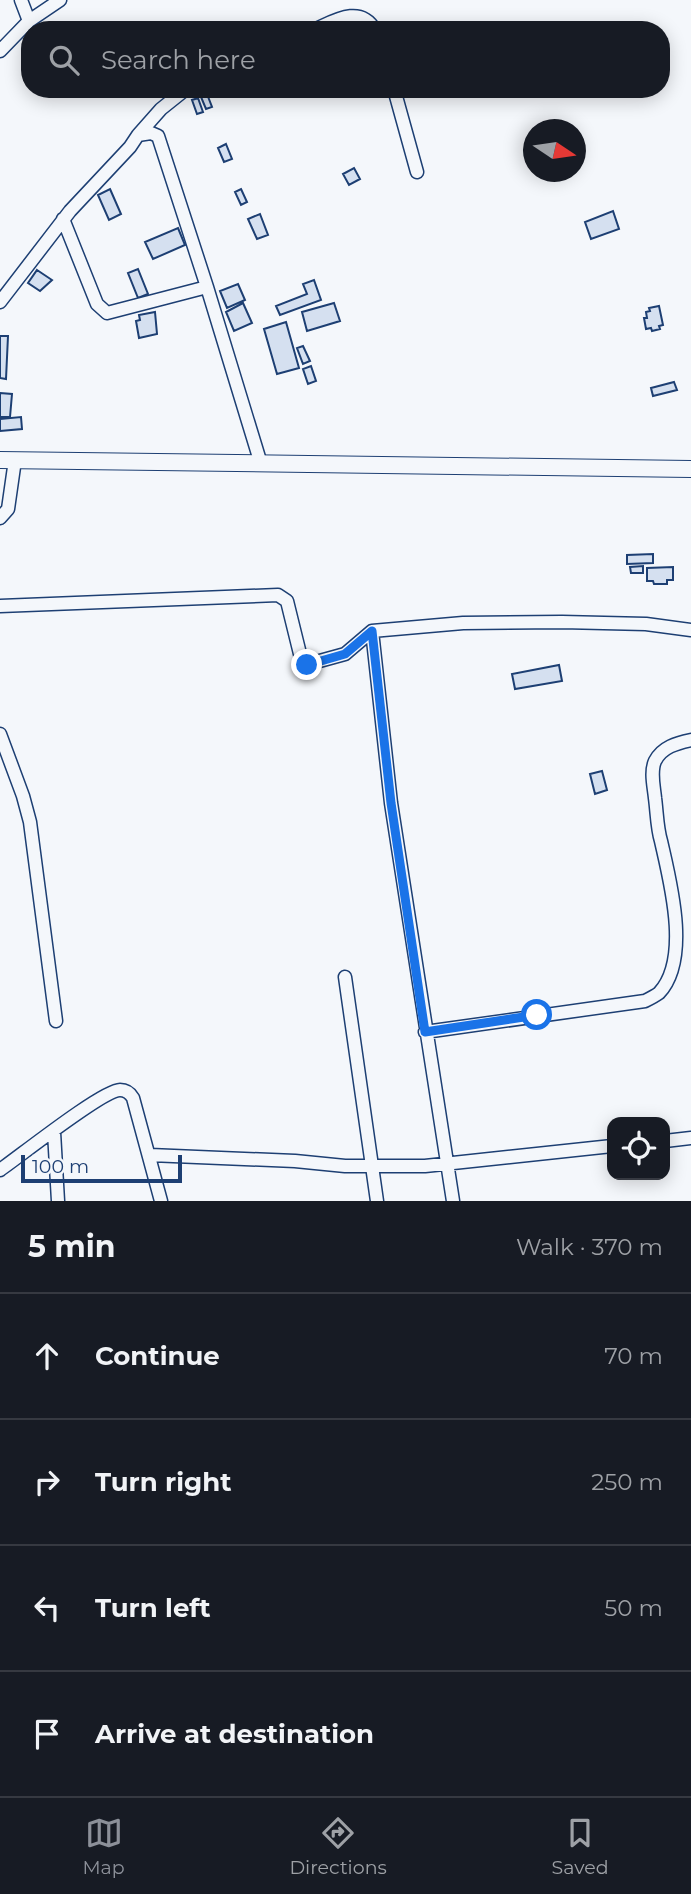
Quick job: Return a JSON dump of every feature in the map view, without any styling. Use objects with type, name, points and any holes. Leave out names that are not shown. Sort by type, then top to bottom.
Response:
[{"type":"main road","points":[[8,460],[691,469]]},
{"type":"street","points":[[22,0],[29,21],[60,0]]},
{"type":"street","points":[[334,21],[354,15],[368,21]]},
{"type":"street","points":[[0,51],[21,29]]},
{"type":"street","points":[[0,302],[64,219],[161,109],[175,98]]},
{"type":"street","points":[[397,98],[418,172]]},
{"type":"street","points":[[138,135],[151,133],[158,136],[162,144],[261,464]]},
{"type":"street","points":[[64,219],[97,304],[107,313],[207,287]]},
{"type":"street","points":[[0,518],[8,509],[8,460]]},
{"type":"street","points":[[0,606],[278,595],[287,601],[305,665],[345,654],[372,631],[463,623],[537,622],[646,624],[691,630]]},
{"type":"street","points":[[372,631],[391,803],[453,1201]]},
{"type":"street","points":[[0,734],[30,822],[56,1021]]},
{"type":"street","points":[[425,1032],[645,1001],[658,994],[672,968],[676,951],[672,888],[660,839],[652,776],[655,762],[663,751],[676,743],[691,740]]},
{"type":"street","points":[[345,977],[377,1201]]},
{"type":"street","points":[[0,1170],[99,1098],[117,1090],[124,1090],[133,1098],[161,1201]]},
{"type":"street","points":[[54,1132],[58,1201]]},
{"type":"street","points":[[670,1140],[691,1138]]},
{"type":"street","points":[[150,1155],[372,1166],[425,1166],[607,1147]]},
{"type":"building","points":[[198,98],[203,112],[197,114],[192,100]]},
{"type":"building","points":[[201,98],[209,98],[212,107],[206,109]]},
{"type":"building","points":[[226,144],[232,159],[224,162],[218,148]]},
{"type":"building","points":[[354,168],[360,179],[349,185],[343,174]]},
{"type":"building","points":[[110,189],[121,214],[109,220],[98,195]]},
{"type":"building","points":[[241,189],[247,202],[241,205],[235,192]]},
{"type":"building","points":[[613,211],[619,229],[591,239],[585,222]]},
{"type":"building","points":[[260,214],[268,235],[257,239],[248,219]]},
{"type":"building","points":[[178,228],[185,245],[153,259],[145,242]]},
{"type":"building","points":[[138,269],[148,294],[138,298],[128,273]]},
{"type":"building","points":[[37,270],[52,280],[40,291],[28,283]]},
{"type":"building","points":[[314,280],[321,300],[280,315],[276,306],[307,294],[303,284]]},
{"type":"building","points":[[238,284],[245,300],[227,308],[220,291]]},
{"type":"building","points":[[243,303],[252,323],[234,331],[226,312]]},
{"type":"building","points":[[334,303],[340,321],[307,331],[302,312]]},
{"type":"building","points":[[659,306],[663,325],[652,331],[651,328],[646,329],[646,312],[650,311],[649,308]]},
{"type":"building","points":[[155,312],[157,334],[139,338],[136,321],[140,320],[139,315]]},
{"type":"building","points":[[286,322],[299,368],[277,374],[264,329]]},
{"type":"building","points":[[0,336],[8,336],[6,379],[0,378]]},
{"type":"building","points":[[303,346],[310,361],[303,364],[297,348]]},
{"type":"building","points":[[311,366],[316,381],[308,384],[303,369]]},
{"type":"building","points":[[674,382],[677,390],[653,396],[651,388]]},
{"type":"building","points":[[0,393],[12,394],[10,417],[0,417]]},
{"type":"building","points":[[21,417],[22,429],[0,431],[0,419]]},
{"type":"building","points":[[653,554],[653,563],[627,564],[627,555]]},
{"type":"building","points":[[643,566],[643,573],[631,573],[630,567]]},
{"type":"building","points":[[673,567],[673,580],[667,580],[667,584],[647,581],[647,568]]},
{"type":"building","points":[[559,665],[562,681],[515,689],[512,674]]},
{"type":"building","points":[[602,771],[607,790],[595,794],[590,774]]},
{"type":"route","points":[[307,665],[345,654],[372,631],[391,803],[425,1032],[537,1015]]}]
